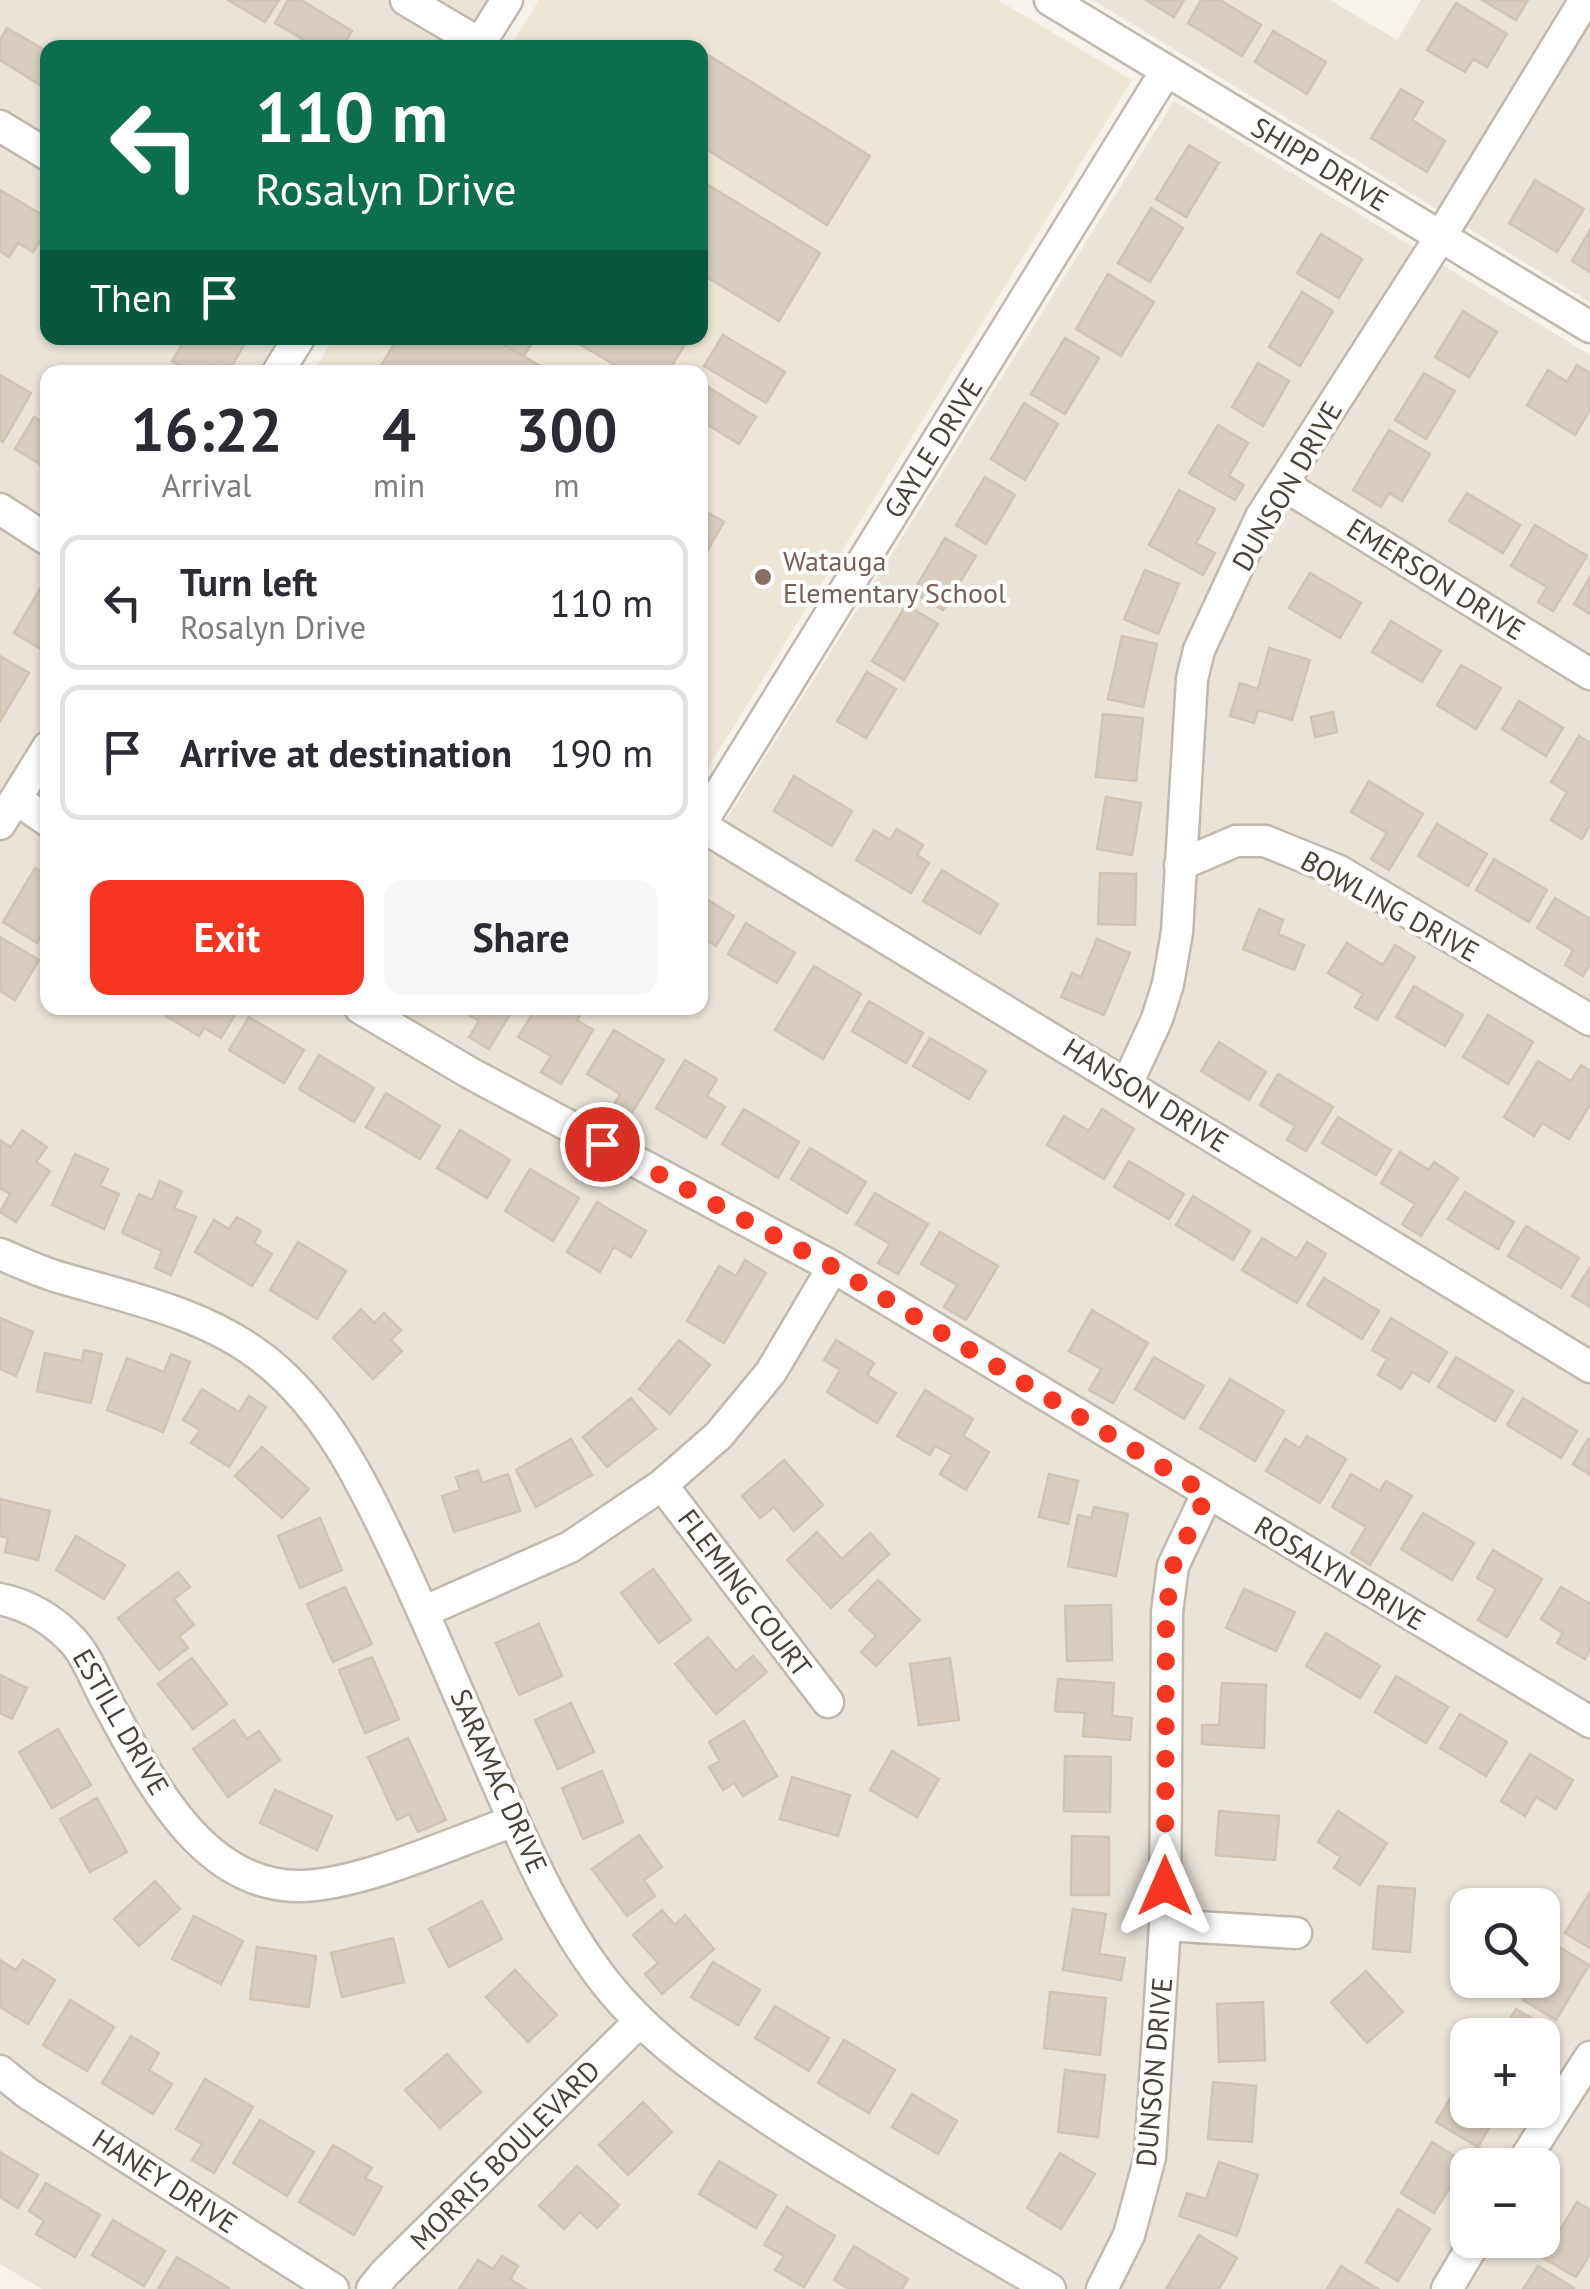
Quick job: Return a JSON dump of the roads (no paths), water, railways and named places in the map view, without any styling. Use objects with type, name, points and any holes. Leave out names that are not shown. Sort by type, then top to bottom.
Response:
[{"type":"street","points":[[406,0],[469,40]]},
{"type":"street","points":[[482,40],[506,0]]},
{"type":"street","name":"SHIPP DRIVE","points":[[1050,0],[1590,327]]},
{"type":"street","name":"DUNSON DRIVE","points":[[1127,1084],[1157,1019],[1168,984],[1176,932],[1192,679],[1199,650],[1261,518],[1441,236],[1585,0]]},
{"type":"street","name":"GAYLE DRIVE","points":[[708,812],[1166,72]]},
{"type":"street","points":[[0,126],[40,151]]},
{"type":"street","name":"EMERSON DRIVE","points":[[1282,484],[1590,674]]},
{"type":"street","points":[[0,509],[40,535]]},
{"type":"street","points":[[40,760],[8,811],[40,819]]},
{"type":"street","name":"HANSON DRIVE","points":[[708,830],[1590,1368]]},
{"type":"street","name":"BOWLING DRIVE","points":[[1180,865],[1236,841],[1266,840],[1339,870],[1590,1020]]},
{"type":"street","name":"ROSALYN DRIVE","points":[[372,1015],[470,1073],[833,1267],[1590,1722]]},
{"type":"street","name":"SARAMAC DRIVE","points":[[0,1254],[54,1276],[123,1294],[214,1328],[265,1360],[302,1396],[354,1466],[424,1612],[514,1820],[570,1934],[639,2022],[684,2060],[805,2142],[1050,2289]]},
{"type":"street","points":[[424,1612],[570,1547],[662,1485],[719,1435],[770,1372],[833,1267]]},
{"type":"street","name":"FLEMING COURT","points":[[662,1485],[828,1702]]},
{"type":"street","name":"DUNSON DRIVE","points":[[1102,2289],[1129,2235],[1150,2157],[1165,1925],[1166,1612],[1173,1566],[1207,1494]]},
{"type":"street","name":"ESTILL DRIVE","points":[[0,1599],[48,1617],[75,1642],[152,1784],[194,1838],[226,1862],[266,1882],[303,1886],[350,1879],[514,1820]]},
{"type":"street","points":[[1165,1925],[1296,1933]]},
{"type":"street","name":"MORRIS BOULEVARD","points":[[372,2289],[639,2022]]},
{"type":"street","points":[[1531,2148],[1590,2056]]},
{"type":"street","name":"HANEY DRIVE","points":[[0,2070],[27,2092],[332,2289]]},
{"type":"street","points":[[1448,2289],[1466,2258]]},
{"type":"place","name":"Watauga Elementary School","points":[[763,577]]}]
